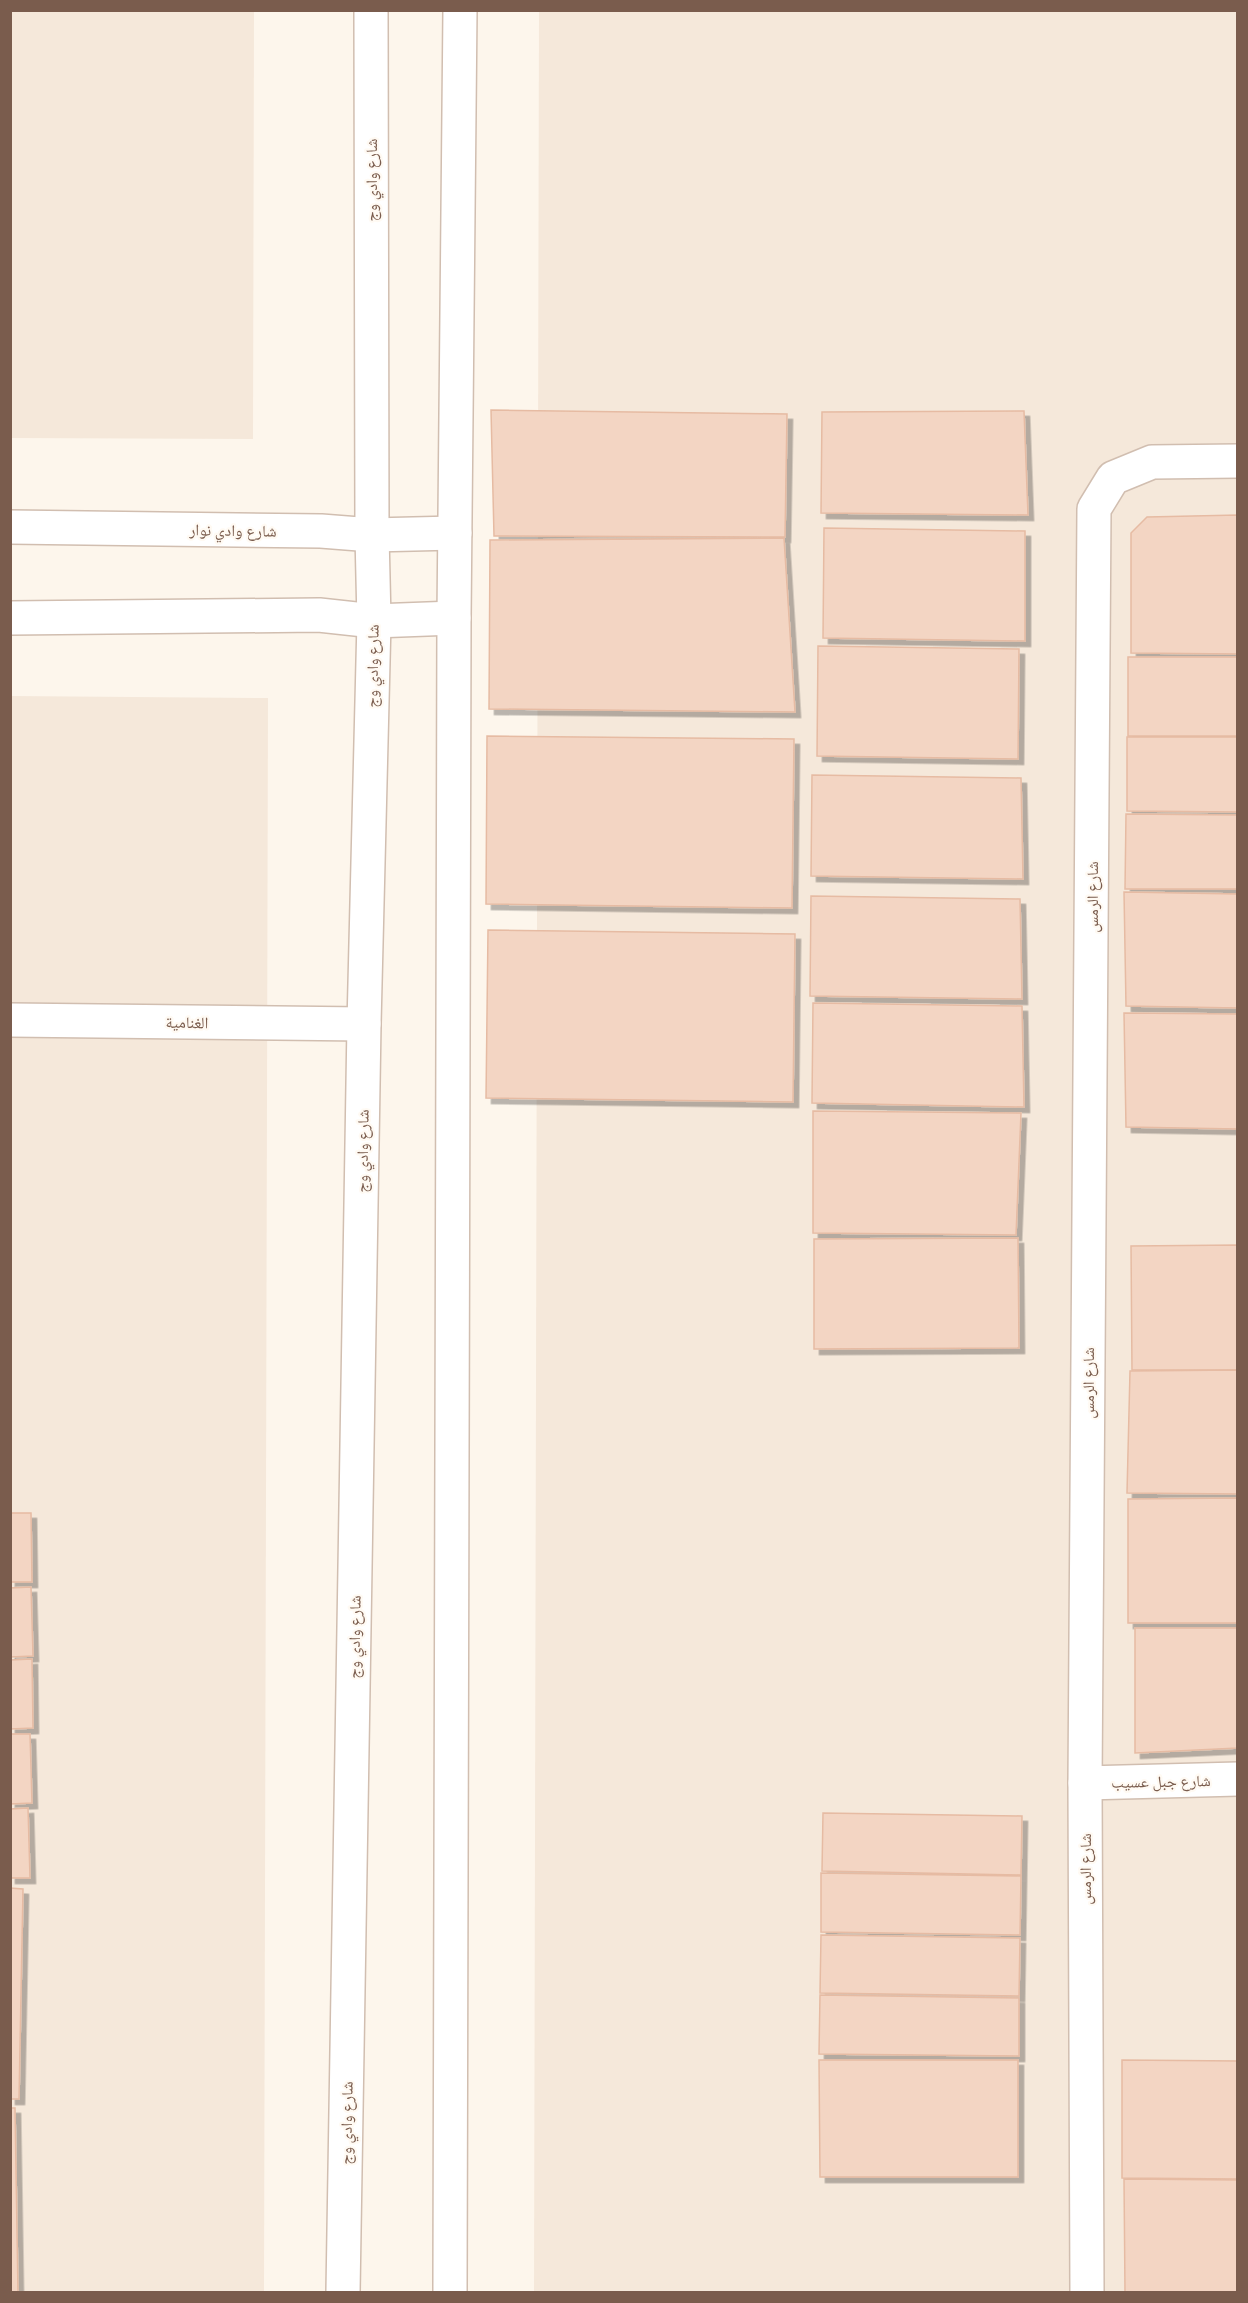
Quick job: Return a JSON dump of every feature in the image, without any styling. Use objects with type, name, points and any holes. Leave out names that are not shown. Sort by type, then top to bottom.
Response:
[{"type":"street","name":"شارع وادي وج","points":[[343,2292],[364,1024],[374,621],[371,10]]},
{"type":"street","points":[[450,2292],[454,618],[460,10]]},
{"type":"street","name":"شارع الرمس","points":[[1087,2292],[1085,1783],[1094,509],[1113,478],[1152,462],[1238,461]]},
{"type":"street","name":"شارع وادي نوار","points":[[10,527],[321,531],[372,534],[455,533]]},
{"type":"street","points":[[10,618],[319,615],[374,621],[454,618]]},
{"type":"street","name":"الغنامية","points":[[10,1020],[364,1024]]},
{"type":"street","name":"شارع جبل عسيب","points":[[1085,1783],[1238,1779]]},
{"type":"shaded area","points":[[11,10],[254,11],[253,439],[11,438]]},
{"type":"shaded area","points":[[539,11],[1237,11],[1237,2292],[534,2292]]},
{"type":"shaded area","points":[[11,696],[268,698],[264,2292],[11,2292]]},
{"type":"building","points":[[491,410],[787,414],[785,537],[494,536]]},
{"type":"building","points":[[1024,411],[1028,515],[821,513],[822,412]]},
{"type":"building","points":[[1238,515],[1238,654],[1131,653],[1131,533],[1147,517]]},
{"type":"building","points":[[824,528],[1025,531],[1025,641],[823,638]]},
{"type":"building","points":[[784,538],[795,712],[489,709],[490,540]]},
{"type":"building","points":[[818,646],[1019,649],[1018,759],[817,756]]},
{"type":"building","points":[[1128,657],[1238,657],[1238,736],[1128,736]]},
{"type":"building","points":[[487,736],[794,739],[792,908],[486,904]]},
{"type":"building","points":[[1127,737],[1238,737],[1238,812],[1127,811]]},
{"type":"building","points":[[812,775],[1021,778],[1023,879],[811,876]]},
{"type":"building","points":[[1126,814],[1238,815],[1238,889],[1125,889]]},
{"type":"building","points":[[1124,892],[1238,894],[1238,1008],[1126,1006]]},
{"type":"building","points":[[811,896],[1020,899],[1022,999],[810,996]]},
{"type":"building","points":[[488,930],[795,934],[793,1102],[486,1098]]},
{"type":"building","points":[[813,1003],[1022,1006],[1024,1107],[812,1103]]},
{"type":"building","points":[[1124,1013],[1238,1014],[1238,1129],[1126,1127]]},
{"type":"building","points":[[813,1111],[1021,1113],[1016,1235],[813,1233]]},
{"type":"building","points":[[1018,1238],[1019,1348],[814,1349],[814,1239]]},
{"type":"building","points":[[1238,1245],[1238,1370],[1132,1370],[1131,1246]]},
{"type":"building","points":[[1238,1370],[1238,1494],[1127,1493],[1130,1371]]},
{"type":"building","points":[[1238,1498],[1238,1623],[1128,1623],[1128,1499]]},
{"type":"building","points":[[10,1513],[31,1513],[32,1582],[10,1582]]},
{"type":"building","points":[[31,1587],[33,1656],[10,1657],[10,1588]]},
{"type":"building","points":[[1135,1628],[1238,1628],[1238,1748],[1135,1753]]},
{"type":"building","points":[[32,1659],[33,1728],[10,1729],[10,1660]]},
{"type":"building","points":[[10,1734],[30,1734],[32,1803],[10,1804]]},
{"type":"building","points":[[28,1808],[30,1878],[10,1878],[10,1809]]},
{"type":"building","points":[[823,1813],[1022,1816],[1021,1875],[822,1871]]},
{"type":"building","points":[[821,1873],[1021,1876],[1020,1935],[821,1932]]},
{"type":"building","points":[[10,1888],[23,1889],[19,2099],[10,2099]]},
{"type":"building","points":[[821,1935],[1020,1938],[1019,1996],[820,1993]]},
{"type":"building","points":[[820,1995],[1019,1998],[1019,2056],[819,2054]]},
{"type":"building","points":[[819,2060],[1018,2060],[1018,2177],[820,2177]]},
{"type":"building","points":[[1122,2060],[1238,2061],[1238,2179],[1122,2178]]},
{"type":"building","points":[[10,2108],[15,2108],[18,2292],[10,2292]]},
{"type":"building","points":[[1124,2179],[1238,2180],[1238,2292],[1125,2292]]}]
